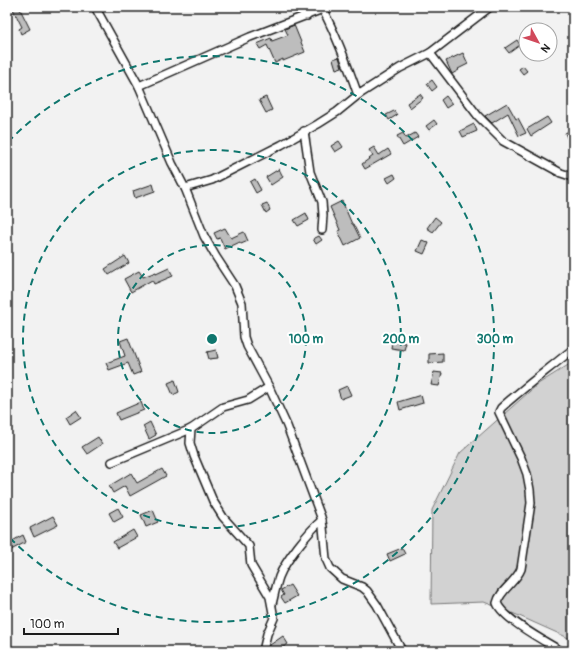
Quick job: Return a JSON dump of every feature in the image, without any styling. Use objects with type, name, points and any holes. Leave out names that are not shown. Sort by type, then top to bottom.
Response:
[{"type":"street","points":[[95,7],[140,86],[172,163],[185,188],[204,236],[235,286],[242,303],[244,337],[247,346],[269,387],[287,426],[322,520],[326,559],[330,568],[342,579],[362,587],[367,591],[377,605],[402,651]]},
{"type":"street","points":[[301,7],[307,16]]},
{"type":"street","points":[[185,188],[212,180],[281,145],[337,112],[358,95],[400,68],[430,53],[490,7]]},
{"type":"street","points":[[140,86],[250,38],[325,8],[358,95]]},
{"type":"street","points":[[430,53],[478,116],[503,140],[561,173],[573,178]]},
{"type":"street","points":[[304,131],[309,167],[322,202],[322,230]]},
{"type":"street","points":[[561,651],[528,632],[504,613],[496,603],[498,598],[516,578],[521,569],[531,503],[527,474],[500,412],[501,408],[518,393],[573,348]]},
{"type":"street","points":[[112,462],[191,429],[224,408],[248,400],[269,387]]},
{"type":"street","points":[[191,429],[190,443],[213,501],[223,517],[249,546],[251,565],[267,591],[272,605],[274,618],[267,634],[264,651]]},
{"type":"street","points":[[272,605],[279,577],[284,568],[313,528],[322,520]]},
{"type":"shaded area","points":[[573,362],[573,640],[484,602],[431,604],[432,510],[460,453],[538,384]]},
{"type":"building","points":[[19,7],[30,29],[21,34],[19,29],[22,27],[13,9]]},
{"type":"building","points":[[294,25],[305,52],[275,63],[267,45],[260,49],[257,44],[271,38],[272,41],[288,35],[285,29]]},
{"type":"building","points":[[517,40],[518,42],[518,46],[509,53],[505,48]]},
{"type":"building","points":[[463,53],[468,64],[452,74],[446,61]]},
{"type":"building","points":[[339,57],[342,67],[336,69],[333,59]]},
{"type":"building","points":[[523,66],[527,71],[523,74],[519,69]]},
{"type":"building","points":[[432,80],[437,87],[432,91],[427,84]]},
{"type":"building","points":[[420,94],[423,98],[410,108],[407,103]]},
{"type":"building","points":[[446,96],[452,104],[446,108],[441,100]]},
{"type":"building","points":[[266,97],[272,110],[266,113],[259,100]]},
{"type":"building","points":[[507,103],[516,119],[518,118],[526,133],[519,136],[508,113],[492,123],[485,116]]},
{"type":"building","points":[[394,111],[397,115],[389,120],[386,115]]},
{"type":"building","points":[[547,117],[551,123],[531,136],[527,129]]},
{"type":"building","points":[[434,120],[437,124],[429,130],[426,126]]},
{"type":"building","points":[[474,124],[477,131],[463,137],[460,131]]},
{"type":"building","points":[[573,129],[573,140],[569,142],[565,133]]},
{"type":"building","points":[[403,133],[406,138],[415,133],[418,137],[403,146],[397,136]]},
{"type":"building","points":[[339,141],[343,147],[335,152],[331,146]]},
{"type":"building","points":[[374,147],[379,155],[388,149],[391,154],[365,169],[362,164],[373,156],[369,150]]},
{"type":"building","points":[[279,169],[283,177],[271,185],[266,177]]},
{"type":"building","points":[[394,174],[396,178],[389,183],[386,178]]},
{"type":"building","points":[[255,179],[261,190],[256,193],[250,182]]},
{"type":"building","points":[[153,184],[155,191],[135,198],[133,191]]},
{"type":"building","points":[[342,201],[360,238],[345,246],[330,207]]},
{"type":"building","points":[[267,203],[270,210],[266,213],[262,205]]},
{"type":"building","points":[[306,213],[309,220],[298,226],[294,220]]},
{"type":"building","points":[[435,217],[441,222],[433,232],[427,228]]},
{"type":"building","points":[[225,228],[231,238],[244,232],[248,241],[241,244],[240,242],[225,249],[220,238],[217,239],[214,233]]},
{"type":"building","points":[[319,236],[322,240],[316,244],[313,239]]},
{"type":"building","points":[[422,240],[429,243],[424,254],[417,251]]},
{"type":"building","points":[[125,256],[129,263],[109,275],[105,269]]},
{"type":"building","points":[[169,268],[173,276],[154,284],[152,280],[131,292],[124,279],[139,271],[143,277],[156,272],[156,274]]},
{"type":"building","points":[[128,338],[141,372],[133,375],[128,363],[109,370],[106,363],[125,356],[120,341]]},
{"type":"building","points":[[392,341],[406,343],[404,350],[391,348]]},
{"type":"building","points":[[216,350],[218,358],[209,359],[207,352]]},
{"type":"building","points":[[443,353],[443,362],[429,363],[429,354]]},
{"type":"building","points":[[434,372],[442,373],[439,386],[431,385]]},
{"type":"building","points":[[175,380],[179,392],[173,395],[168,383]]},
{"type":"building","points":[[347,386],[351,395],[341,399],[338,390]]},
{"type":"building","points":[[421,395],[423,403],[400,410],[398,402]]},
{"type":"building","points":[[141,402],[144,410],[119,420],[116,413]]},
{"type":"building","points":[[76,410],[81,417],[70,424],[66,417]]},
{"type":"building","points":[[150,422],[156,435],[149,439],[143,426]]},
{"type":"building","points":[[98,437],[102,444],[87,454],[82,447]]},
{"type":"building","points":[[162,469],[166,476],[130,496],[125,486],[113,493],[109,486],[131,473],[137,483]]},
{"type":"building","points":[[118,508],[123,517],[114,522],[109,513]]},
{"type":"building","points":[[153,510],[158,522],[146,527],[141,515]]},
{"type":"building","points":[[53,516],[58,525],[34,537],[30,528]]},
{"type":"building","points":[[133,530],[137,537],[117,548],[113,542]]},
{"type":"building","points":[[23,535],[26,542],[11,550],[7,544]]},
{"type":"building","points":[[402,548],[405,554],[390,561],[387,554]]},
{"type":"building","points":[[290,585],[297,596],[285,603],[281,597],[284,595],[281,590]]},
{"type":"building","points":[[283,636],[288,644],[277,651],[269,651],[270,645]]}]
